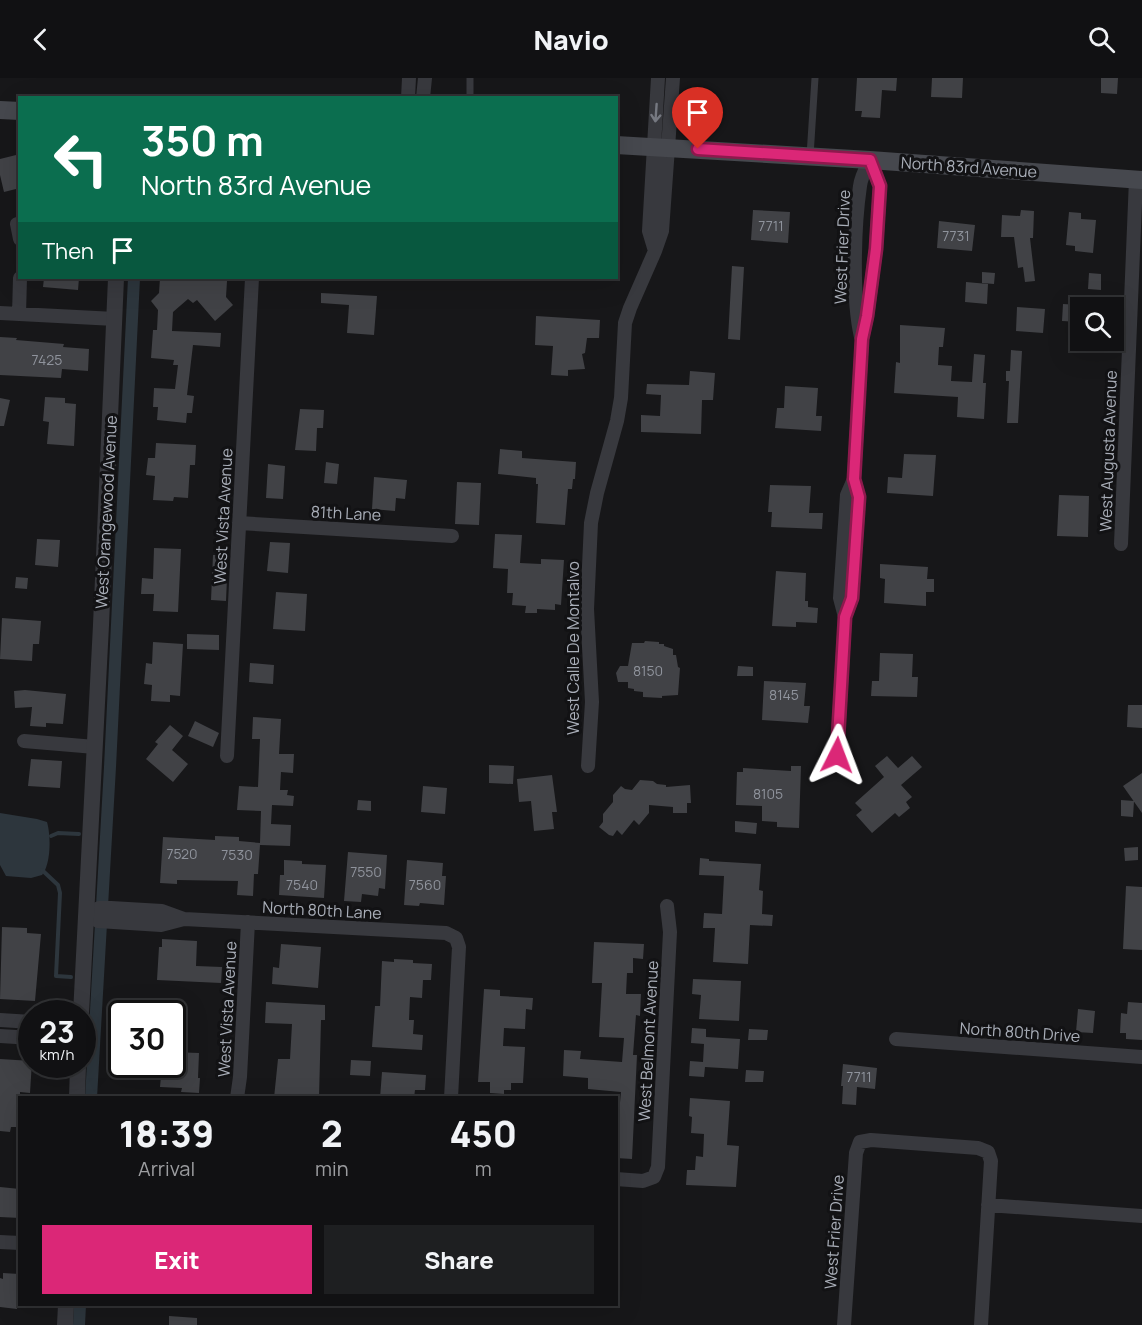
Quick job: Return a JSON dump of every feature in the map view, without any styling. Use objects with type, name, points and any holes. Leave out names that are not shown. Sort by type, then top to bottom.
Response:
[{"type":"main road","points":[[0,110],[18,111]]},
{"type":"main road","name":"North 83rd Avenue","points":[[618,145],[870,160],[1139,180]]},
{"type":"street","points":[[408,96],[409,78]]},
{"type":"street","points":[[423,96],[425,78]]},
{"type":"street","points":[[658,79],[673,80],[661,147],[658,79]]},
{"type":"street","name":"West Calle De Montalvo","points":[[588,766],[592,702],[587,609],[591,523],[617,422],[621,398],[625,323],[656,251],[662,231],[657,211],[661,147]]},
{"type":"street","name":"West Frier Drive","points":[[862,339],[857,318],[857,225],[860,184],[870,160]]},
{"type":"street","name":"West Frier Drive","points":[[837,755],[845,617],[852,598],[859,497],[854,479],[862,339],[878,226],[880,186],[870,160]]},
{"type":"street","name":"West Augusta Avenue","points":[[1120,544],[1139,180]]},
{"type":"street","points":[[17,224],[18,229]]},
{"type":"street","points":[[857,225],[878,226]]},
{"type":"street","points":[[19,314],[20,279]]},
{"type":"street","name":"West Orangewood Avenue","points":[[84,1000],[99,914],[95,747],[116,279]]},
{"type":"street","name":"West Vista Avenue","points":[[227,756],[252,279]]},
{"type":"street","points":[[0,313],[115,319]]},
{"type":"street","name":"81th Lane","points":[[239,523],[452,536]]},
{"type":"street","points":[[24,741],[95,747]]},
{"type":"street","name":"West Belmont Avenue","points":[[618,1179],[643,1181],[654,1177],[658,1167],[670,932],[667,906]]},
{"type":"street","name":"North 80th Lane","points":[[99,914],[147,917],[162,911],[184,919],[446,933],[456,938],[459,947],[451,1096]]},
{"type":"street","name":"West Vista Avenue","points":[[237,1096],[248,922]]},
{"type":"street","points":[[0,1020],[18,1021]]},
{"type":"street","points":[[0,1036],[18,1037]]},
{"type":"street","name":"North 80th Drive","points":[[896,1040],[1142,1057]]},
{"type":"street","points":[[76,1096],[77,1078]]},
{"type":"street","name":"West Frier Drive","points":[[844,1325],[856,1153],[860,1142],[871,1140],[978,1148],[988,1152],[990,1161],[988,1205]]},
{"type":"street","points":[[981,1325],[988,1205],[1142,1216]]},
{"type":"street","points":[[0,1242],[18,1243]]},
{"type":"street","points":[[65,1325],[66,1306]]},
{"type":"lane","points":[[470,78],[470,96]]},
{"type":"lane","points":[[810,157],[814,78]]},
{"type":"shaded area","points":[[0,813],[47,822],[49,850],[47,864],[42,875],[31,878],[6,876],[0,865]]},
{"type":"building","points":[[857,78],[897,78],[896,91],[882,90],[880,118],[861,117],[862,111],[855,111]]},
{"type":"building","points":[[932,78],[963,78],[962,98],[931,97]]},
{"type":"building","points":[[1101,78],[1118,78],[1117,94],[1101,93]]},
{"type":"building","points":[[18,154],[18,188],[4,192],[0,175],[0,159]]},
{"type":"building","points":[[753,210],[790,212],[788,243],[751,240]]},
{"type":"building","points":[[1021,210],[1034,211],[1033,238],[1030,238],[1035,281],[1025,282],[1023,267],[1018,268],[1014,237],[1001,237],[1002,215],[1020,216]]},
{"type":"building","points":[[1069,212],[1081,213],[1081,219],[1096,220],[1093,253],[1075,251],[1075,246],[1066,245]]},
{"type":"building","points":[[939,221],[975,225],[972,251],[937,248]]},
{"type":"building","points":[[732,266],[744,267],[740,340],[728,339]]},
{"type":"building","points":[[982,272],[995,273],[994,284],[982,283]]},
{"type":"building","points":[[1089,273],[1101,274],[1101,290],[1088,289]]},
{"type":"building","points":[[44,279],[79,279],[78,290],[43,287]]},
{"type":"building","points":[[160,279],[227,281],[226,297],[233,305],[215,321],[197,300],[193,303],[188,299],[173,312],[172,331],[221,333],[220,347],[193,345],[187,395],[194,396],[192,413],[187,413],[186,423],[157,420],[158,407],[153,407],[154,388],[175,389],[178,365],[173,365],[174,360],[151,358],[153,330],[157,330],[158,310],[151,301],[159,293]]},
{"type":"building","points":[[966,282],[988,284],[987,304],[965,302]]},
{"type":"building","points":[[321,293],[377,296],[374,335],[347,333],[349,305],[321,303]]},
{"type":"building","points":[[1063,304],[1070,304],[1070,321],[1062,321]]},
{"type":"building","points":[[1017,307],[1045,309],[1043,333],[1016,331]]},
{"type":"building","points":[[536,316],[600,320],[599,338],[587,338],[585,353],[582,354],[585,369],[568,370],[568,376],[551,375],[553,346],[535,345]]},
{"type":"building","points":[[900,325],[945,328],[943,347],[939,347],[938,365],[952,366],[951,381],[972,382],[974,354],[985,355],[984,419],[957,417],[958,397],[894,393],[896,362],[900,363]]},
{"type":"building","points":[[0,337],[89,349],[88,371],[62,369],[61,378],[0,375]]},
{"type":"building","points":[[1011,350],[1022,351],[1018,423],[1007,423],[1009,381],[1006,381],[1006,371],[1010,371]]},
{"type":"building","points":[[690,371],[715,373],[713,400],[702,400],[701,434],[641,432],[641,415],[660,416],[661,395],[646,394],[647,384],[689,385]]},
{"type":"building","points":[[785,386],[818,388],[816,416],[822,416],[821,431],[775,428],[777,408],[784,408]]},
{"type":"building","points":[[45,397],[65,398],[65,403],[76,404],[74,446],[47,444],[49,422],[43,421]]},
{"type":"building","points":[[0,398],[10,400],[4,426],[0,426]]},
{"type":"building","points":[[300,409],[324,410],[323,428],[317,428],[316,451],[295,450]]},
{"type":"building","points":[[156,443],[196,445],[195,465],[190,465],[188,498],[174,497],[173,501],[153,500],[155,476],[146,475],[148,458],[155,458]]},
{"type":"building","points":[[500,449],[522,451],[522,458],[576,462],[575,479],[573,479],[572,489],[568,489],[565,525],[536,523],[538,484],[536,484],[536,478],[498,474]]},
{"type":"building","points":[[904,454],[936,455],[933,496],[887,493],[888,477],[902,478]]},
{"type":"building","points":[[326,462],[339,464],[337,484],[324,483]]},
{"type":"building","points":[[268,464],[285,466],[283,499],[266,498]]},
{"type":"building","points":[[374,477],[407,480],[405,499],[396,498],[395,511],[372,509]]},
{"type":"building","points":[[457,482],[481,483],[479,525],[455,524]]},
{"type":"building","points":[[770,485],[811,486],[809,513],[823,513],[822,529],[771,527],[772,512],[768,512]]},
{"type":"building","points":[[1059,495],[1089,496],[1088,537],[1057,536]]},
{"type":"building","points":[[495,534],[522,535],[520,563],[541,564],[541,559],[564,560],[561,605],[555,604],[555,610],[537,609],[537,613],[525,613],[526,606],[512,605],[513,593],[507,593],[508,569],[493,568]]},
{"type":"building","points":[[37,539],[60,540],[58,567],[35,565]]},
{"type":"building","points":[[270,542],[290,543],[288,573],[267,571]]},
{"type":"building","points":[[154,548],[181,549],[178,612],[153,611],[154,594],[141,594],[142,578],[153,579]]},
{"type":"building","points":[[213,555],[228,555],[226,601],[211,600]]},
{"type":"building","points":[[880,564],[928,567],[927,579],[934,579],[934,592],[926,592],[926,606],[884,603],[885,579],[880,578]]},
{"type":"building","points":[[776,571],[806,573],[805,601],[808,601],[808,607],[818,608],[817,623],[796,622],[796,627],[772,626]]},
{"type":"building","points":[[16,577],[28,578],[27,589],[15,588]]},
{"type":"building","points":[[276,592],[307,594],[305,631],[273,629]]},
{"type":"building","points":[[2,618],[41,621],[39,644],[33,644],[32,661],[0,659]]},
{"type":"building","points":[[187,634],[219,635],[219,650],[187,649]]},
{"type":"building","points":[[645,641],[659,642],[673,649],[673,655],[676,655],[680,668],[678,695],[662,696],[662,698],[643,697],[643,692],[628,688],[628,682],[618,682],[616,673],[620,666],[628,666],[632,643],[644,643]]},
{"type":"building","points":[[153,642],[183,644],[180,696],[170,695],[170,702],[151,701],[152,685],[144,684],[146,663],[152,664]]},
{"type":"building","points":[[880,653],[913,654],[912,677],[918,677],[917,697],[871,696],[872,681],[879,681]]},
{"type":"building","points":[[250,663],[274,665],[273,684],[249,682]]},
{"type":"building","points":[[738,666],[753,667],[753,676],[737,676]]},
{"type":"building","points":[[764,681],[806,683],[804,706],[810,706],[808,723],[762,720]]},
{"type":"building","points":[[14,691],[66,694],[63,724],[46,723],[46,727],[30,726],[32,707],[15,708]]},
{"type":"building","points":[[1128,705],[1142,705],[1142,728],[1127,727]]},
{"type":"building","points":[[253,717],[281,719],[279,754],[294,754],[293,773],[281,772],[280,790],[288,790],[287,795],[294,796],[293,806],[272,805],[271,824],[291,825],[290,846],[260,845],[258,874],[254,874],[253,896],[237,895],[238,881],[177,880],[177,884],[160,883],[163,837],[215,840],[215,836],[239,837],[239,841],[260,843],[261,811],[237,810],[239,786],[258,787],[260,739],[252,739]]},
{"type":"building","points":[[195,721],[219,733],[213,747],[188,736]]},
{"type":"building","points":[[170,725],[183,736],[172,750],[188,764],[173,782],[146,759],[158,744],[155,742]]},
{"type":"building","points":[[887,756],[898,768],[912,756],[922,767],[901,785],[912,797],[906,802],[910,808],[899,817],[895,813],[872,833],[856,815],[862,810],[855,803],[884,777],[875,766]]},
{"type":"building","points":[[31,759],[62,761],[60,788],[28,786]]},
{"type":"building","points":[[489,765],[514,766],[513,784],[489,783]]},
{"type":"building","points":[[791,766],[801,766],[799,828],[777,827],[777,822],[762,821],[762,806],[736,805],[737,772],[743,772],[743,768],[791,771]]},
{"type":"building","points":[[1142,773],[1142,813],[1123,786]]},
{"type":"building","points":[[552,775],[557,812],[552,812],[554,829],[534,831],[531,801],[519,802],[517,779]]},
{"type":"building","points":[[640,780],[653,781],[666,785],[666,787],[690,785],[691,803],[687,803],[687,813],[673,813],[673,807],[649,805],[649,813],[639,825],[634,820],[622,835],[617,830],[613,836],[609,835],[599,827],[603,822],[603,814],[613,802],[613,795],[621,786],[632,790]]},
{"type":"building","points":[[423,786],[447,788],[445,814],[421,812]]},
{"type":"building","points":[[358,800],[371,801],[371,811],[357,810]]},
{"type":"building","points":[[1121,800],[1134,801],[1133,817],[1121,816]]},
{"type":"building","points":[[735,821],[757,823],[756,834],[735,832]]},
{"type":"building","points":[[1138,847],[1138,860],[1125,861],[1124,848]]},
{"type":"building","points":[[348,852],[387,855],[385,889],[379,888],[378,896],[362,894],[361,902],[344,901]]},
{"type":"building","points":[[700,858],[709,859],[709,861],[761,864],[759,890],[763,891],[762,914],[773,915],[772,926],[750,925],[748,964],[713,962],[715,928],[703,928],[704,913],[722,914],[724,876],[699,875]]},
{"type":"building","points":[[284,860],[302,861],[302,864],[326,865],[324,898],[279,895],[280,875],[284,875]]},
{"type":"building","points":[[407,860],[443,863],[442,876],[446,876],[444,905],[420,903],[419,906],[404,905]]},
{"type":"building","points":[[1126,886],[1142,887],[1142,950],[1123,949]]},
{"type":"building","points":[[2,927],[27,928],[27,933],[41,934],[35,1000],[0,999]]},
{"type":"building","points":[[162,939],[197,941],[196,966],[222,967],[221,983],[157,980],[159,947],[162,947]]},
{"type":"building","points":[[594,942],[644,944],[643,959],[633,958],[633,973],[627,973],[626,994],[641,994],[640,1016],[636,1015],[633,1055],[637,1055],[632,1159],[618,1158],[618,1113],[621,1092],[588,1089],[588,1078],[563,1076],[564,1050],[581,1051],[580,1059],[622,1062],[624,1038],[599,1037],[602,983],[592,983]]},
{"type":"building","points":[[281,944],[321,947],[318,988],[272,984],[273,967],[279,968]]},
{"type":"building","points":[[394,959],[432,964],[431,980],[423,980],[422,998],[410,997],[409,1020],[414,1020],[413,1034],[423,1035],[422,1050],[372,1047],[375,1006],[380,1006],[382,961],[394,962]]},
{"type":"building","points":[[693,979],[741,981],[739,1021],[699,1019],[701,995],[692,994]]},
{"type":"building","points":[[484,989],[500,990],[500,996],[533,998],[532,1010],[526,1009],[525,1029],[504,1028],[503,1046],[525,1047],[523,1083],[511,1083],[511,1090],[504,1090],[504,1094],[490,1093],[490,1082],[478,1082]]},
{"type":"building","points":[[266,1002],[325,1005],[325,1020],[321,1020],[319,1096],[274,1096],[278,1059],[290,1059],[292,1024],[265,1023]]},
{"type":"building","points":[[1128,1002],[1142,1003],[1142,1040],[1126,1039],[1126,1033],[1120,1033],[1121,1013],[1127,1014]]},
{"type":"building","points":[[1078,1009],[1095,1011],[1093,1033],[1076,1032]]},
{"type":"building","points":[[692,1028],[706,1029],[706,1037],[740,1039],[738,1069],[705,1067],[704,1077],[689,1076],[690,1061],[703,1062],[704,1044],[691,1043]]},
{"type":"building","points":[[749,1029],[768,1030],[767,1040],[748,1040]]},
{"type":"building","points":[[186,1053],[199,1053],[199,1093],[181,1092],[182,1088],[160,1087],[161,1078],[186,1078]]},
{"type":"building","points":[[0,1059],[18,1060],[18,1078],[31,1078],[30,1093],[20,1092],[18,1096],[18,1127],[11,1127],[10,1132],[0,1131]]},
{"type":"building","points":[[351,1060],[371,1061],[370,1076],[350,1075]]},
{"type":"building","points":[[843,1064],[877,1068],[875,1089],[857,1087],[856,1105],[842,1104]]},
{"type":"building","points":[[746,1070],[764,1071],[763,1082],[745,1082]]},
{"type":"building","points":[[382,1072],[426,1075],[425,1090],[415,1090],[414,1096],[380,1096]]},
{"type":"building","points":[[690,1098],[730,1101],[727,1145],[739,1146],[736,1187],[686,1185],[687,1170],[695,1170],[696,1156],[703,1157],[704,1134],[691,1133]]},
{"type":"building","points":[[0,1187],[18,1189],[18,1218],[0,1217]]},
{"type":"building","points":[[3,1273],[18,1274],[17,1309],[0,1307],[0,1278],[3,1279]]},
{"type":"building","points":[[169,1316],[197,1318],[197,1325],[169,1325]]},
{"type":"waterway","points":[[91,1096],[134,279]]},
{"type":"waterway","points":[[51,836],[58,833],[79,834]]},
{"type":"waterway","points":[[42,870],[58,885],[60,893],[56,976],[71,977]]},
{"type":"waterway","points":[[79,1325],[80,1306]]},
{"type":"route","points":[[698,149],[870,160],[880,186],[876,249],[862,339],[854,479],[859,497],[852,598],[845,617],[837,755]]}]
